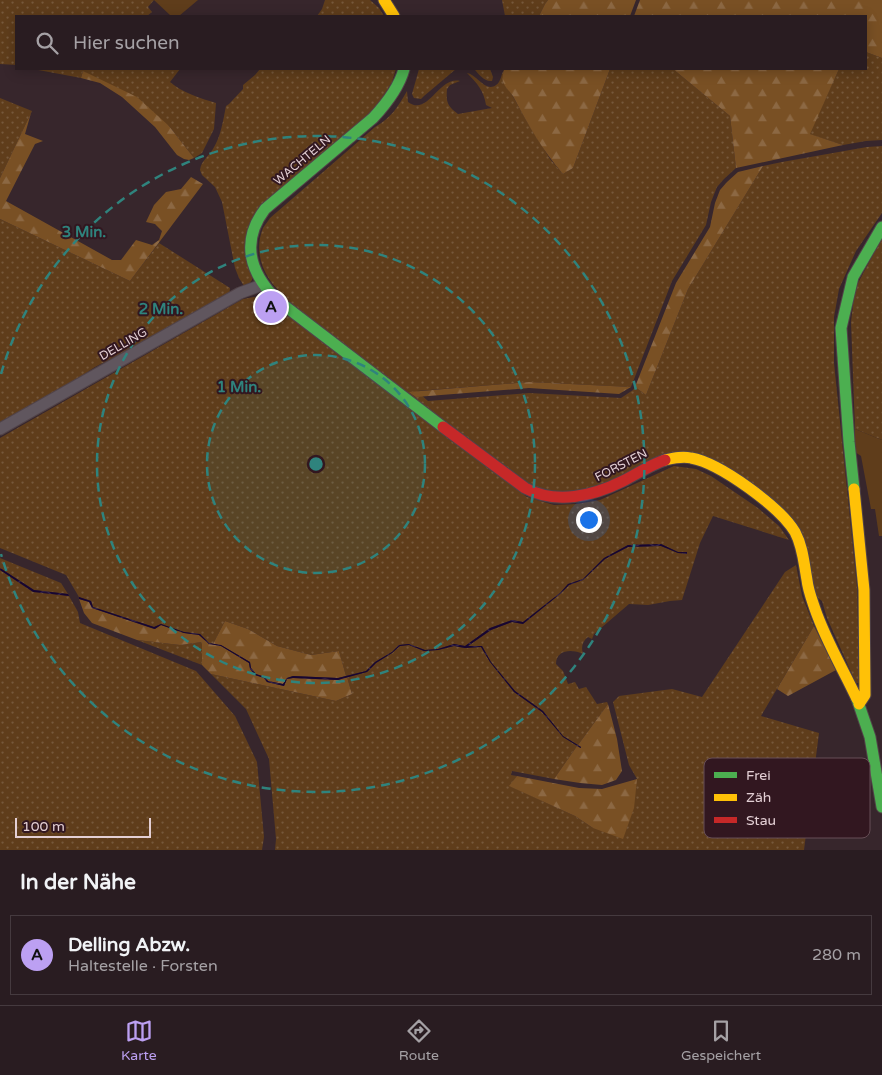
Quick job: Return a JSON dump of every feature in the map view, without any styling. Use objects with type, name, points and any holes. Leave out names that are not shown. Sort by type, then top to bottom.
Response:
[{"type":"street","points":[[384,0],[393,15]]},
{"type":"street","name":"WACHTELN","points":[[262,285],[253,267],[250,253],[255,226],[264,211],[368,124],[383,109],[394,93],[404,70]]},
{"type":"street","points":[[859,704],[865,696],[864,590],[840,328],[853,277],[882,227]]},
{"type":"street","name":"DELLING","points":[[0,430],[240,293],[262,285]]},
{"type":"street","name":"FORSTEN","points":[[262,285],[269,294],[526,489],[552,497],[586,496],[621,482],[650,466],[675,457],[687,457],[717,468],[748,488],[780,514],[789,523],[798,540],[809,594],[864,716],[882,807]]},
{"type":"shaded area","points":[[0,0],[154,0],[148,7],[152,12],[148,15],[15,15],[15,65],[0,64]]},
{"type":"shaded area","points":[[154,0],[198,0],[180,15],[170,15]]},
{"type":"shaded area","points":[[325,0],[370,0],[383,15],[318,15]]},
{"type":"shaded area","points":[[502,0],[548,0],[540,15],[505,15]]},
{"type":"shaded area","points":[[867,52],[882,58],[882,140],[843,145],[809,134],[839,70],[867,70]]},
{"type":"shaded area","points":[[38,70],[179,70],[170,82],[186,92],[216,103],[214,129],[202,153],[194,158],[169,126],[83,71],[81,78]]},
{"type":"shaded area","points":[[259,70],[396,70],[392,82],[375,109],[261,209],[252,280],[248,285],[244,286],[235,268],[222,202],[215,187],[202,175],[200,170],[218,139],[226,106],[243,89],[243,85]]},
{"type":"shaded area","points":[[419,70],[455,70],[421,99],[414,98],[412,94]]},
{"type":"shaded area","points":[[475,70],[490,70],[493,77],[492,81],[484,79]]},
{"type":"shaded area","points":[[504,70],[504,84],[550,159],[563,174],[573,168],[610,70],[674,70],[730,116],[736,168],[717,187],[711,202],[706,225],[672,281],[631,387],[529,382],[417,391],[428,401],[529,393],[621,398],[635,387],[646,395],[688,289],[763,166],[882,146],[882,213],[856,251],[839,289],[834,317],[834,363],[857,587],[859,683],[856,683],[827,618],[822,601],[814,595],[797,532],[698,456],[574,494],[538,490],[284,301],[287,298],[279,292],[267,276],[260,258],[260,238],[263,228],[270,218],[390,116],[407,91],[408,102],[415,105],[422,104],[428,101],[446,84],[460,81],[450,85],[447,89],[448,103],[454,111],[458,114],[492,108],[486,105],[484,96],[467,73],[485,85],[492,87],[499,82]]},
{"type":"shaded area","points":[[0,98],[32,111],[0,178]]},
{"type":"shaded area","points":[[0,219],[130,281],[159,243],[230,288],[229,297],[95,367],[68,385],[0,422]]},
{"type":"shaded area","points":[[882,238],[882,440],[855,429],[851,322],[858,283]]},
{"type":"shaded area","points":[[265,298],[527,497],[554,505],[577,504],[600,500],[674,466],[696,469],[711,476],[758,508],[779,526],[789,540],[713,516],[700,543],[682,600],[648,605],[629,604],[594,634],[592,639],[588,637],[584,641],[583,654],[570,651],[559,655],[556,664],[563,671],[568,684],[575,682],[579,689],[586,687],[597,704],[607,702],[608,704],[578,745],[563,736],[543,711],[515,691],[491,662],[482,646],[468,646],[491,630],[512,622],[523,624],[560,594],[569,585],[583,580],[605,559],[628,547],[661,546],[678,553],[687,552],[678,552],[661,544],[628,545],[604,558],[583,579],[568,584],[560,593],[523,622],[512,620],[490,628],[465,646],[454,644],[438,649],[425,650],[409,644],[399,645],[366,671],[346,676],[339,651],[311,655],[277,646],[248,629],[225,621],[213,644],[209,643],[200,634],[184,632],[161,624],[154,627],[93,607],[91,601],[79,597],[66,575],[0,548],[0,438],[243,299]]},
{"type":"shaded area","points":[[855,429],[882,440],[882,536],[879,536],[875,509],[871,509],[861,456],[855,452]]},
{"type":"shaded area","points":[[0,558],[61,583],[68,594],[34,590],[0,568]]},
{"type":"shaded area","points":[[796,565],[802,596],[814,626],[761,716],[819,733],[816,758],[704,758],[704,838],[806,838],[804,850],[275,850],[276,839],[269,759],[246,709],[211,674],[336,701],[352,694],[347,677],[367,672],[399,646],[409,645],[424,651],[454,646],[465,648],[481,647],[490,662],[514,692],[542,712],[563,737],[577,746],[554,779],[512,771],[511,775],[517,776],[510,786],[575,816],[593,828],[637,779],[629,765],[613,702],[619,696],[672,689],[702,697],[785,572]]},
{"type":"shaded area","points":[[0,570],[33,591],[69,596],[78,612],[80,623],[196,671],[235,716],[257,762],[264,837],[262,850],[0,850]]},
{"type":"shaded area","points":[[137,640],[180,645],[202,642],[202,665]]},
{"type":"green space","points":[[548,0],[636,0],[630,15],[540,15]]},
{"type":"green space","points":[[640,0],[882,0],[882,58],[867,52],[867,15],[634,15]]},
{"type":"green space","points":[[504,70],[610,70],[573,168],[563,174],[530,128],[513,96],[504,84]]},
{"type":"green space","points":[[674,70],[839,70],[810,134],[843,145],[736,168],[730,116]]},
{"type":"green space","points":[[83,71],[137,97],[169,126],[194,158],[189,160],[177,155],[155,127],[122,97],[100,83],[81,78]]},
{"type":"green space","points":[[31,113],[25,134],[43,141],[35,144],[6,201],[112,260],[121,260],[136,240],[152,245],[159,240],[162,231],[155,224],[146,222],[154,205],[166,192],[181,189],[191,177],[203,184],[130,281],[0,219],[0,178]]},
{"type":"green space","points":[[763,166],[688,289],[646,395],[635,387],[676,283],[710,227],[720,190],[738,172]]},
{"type":"green space","points":[[529,382],[631,387],[619,394],[529,388],[416,397],[409,392]]},
{"type":"green space","points":[[79,599],[90,602],[92,608],[154,629],[161,625],[184,633],[199,635],[209,644],[221,646],[249,663],[250,669],[255,675],[264,678],[267,682],[284,686],[287,679],[293,678],[338,680],[347,677],[352,694],[336,701],[211,674],[202,665],[202,642],[180,645],[137,640],[92,623],[84,613]]},
{"type":"green space","points":[[225,621],[248,629],[277,646],[311,655],[339,651],[346,676],[338,678],[293,676],[287,678],[283,684],[268,681],[265,677],[256,674],[251,668],[250,662],[221,645],[213,644]]},
{"type":"green space","points":[[814,626],[836,670],[788,696],[777,689]]},
{"type":"green space","points":[[608,704],[617,739],[622,771],[616,780],[602,785],[554,779],[577,746],[581,747],[578,745]]},
{"type":"green space","points":[[517,776],[579,788],[602,789],[637,779],[634,808],[623,839],[593,828],[575,816],[509,786]]},
{"type":"water","points":[[661,544],[678,552],[687,552],[687,554],[678,553],[661,546],[628,547],[605,559],[583,580],[569,585],[560,594],[523,624],[512,622],[491,630],[468,646],[482,646],[491,662],[515,691],[543,711],[563,736],[581,748],[563,737],[542,712],[514,692],[490,662],[481,647],[465,648],[454,646],[438,650],[424,651],[409,645],[400,646],[367,672],[338,680],[287,679],[284,686],[267,682],[264,678],[255,675],[250,669],[249,663],[221,646],[209,644],[199,635],[184,633],[161,625],[155,629],[92,608],[89,602],[79,599],[79,597],[91,601],[93,607],[154,627],[161,624],[184,632],[200,634],[209,643],[221,645],[250,662],[251,668],[256,674],[265,677],[268,681],[283,684],[287,678],[293,676],[338,678],[366,671],[375,662],[392,652],[399,645],[409,644],[425,650],[438,649],[454,644],[465,646],[490,628],[512,620],[523,622],[560,593],[568,584],[583,579],[604,558],[628,545]]},
{"type":"water","points":[[0,568],[34,590],[68,594],[69,596],[33,592],[0,570]]},
{"type":"traffic: fast","points":[[404,70],[392,95],[373,118],[265,209],[257,221],[253,233],[252,257],[260,279],[277,300],[443,427]]},
{"type":"traffic: fast","points":[[854,489],[841,328],[853,277],[882,227]]},
{"type":"traffic: fast","points":[[857,699],[870,737],[882,807]]},
{"type":"traffic: slow","points":[[384,0],[393,15]]},
{"type":"traffic: slow","points":[[665,460],[688,457],[717,468],[763,499],[787,522],[795,532],[800,544],[809,591],[819,621],[857,699]]},
{"type":"traffic: slow","points":[[854,489],[864,590],[865,695],[859,704]]},
{"type":"traffic: jam","points":[[443,427],[525,488],[549,496],[574,497],[599,491],[665,460]]},
{"type":"place","name":"Delling Abzw.","points":[[271,307]]}]
